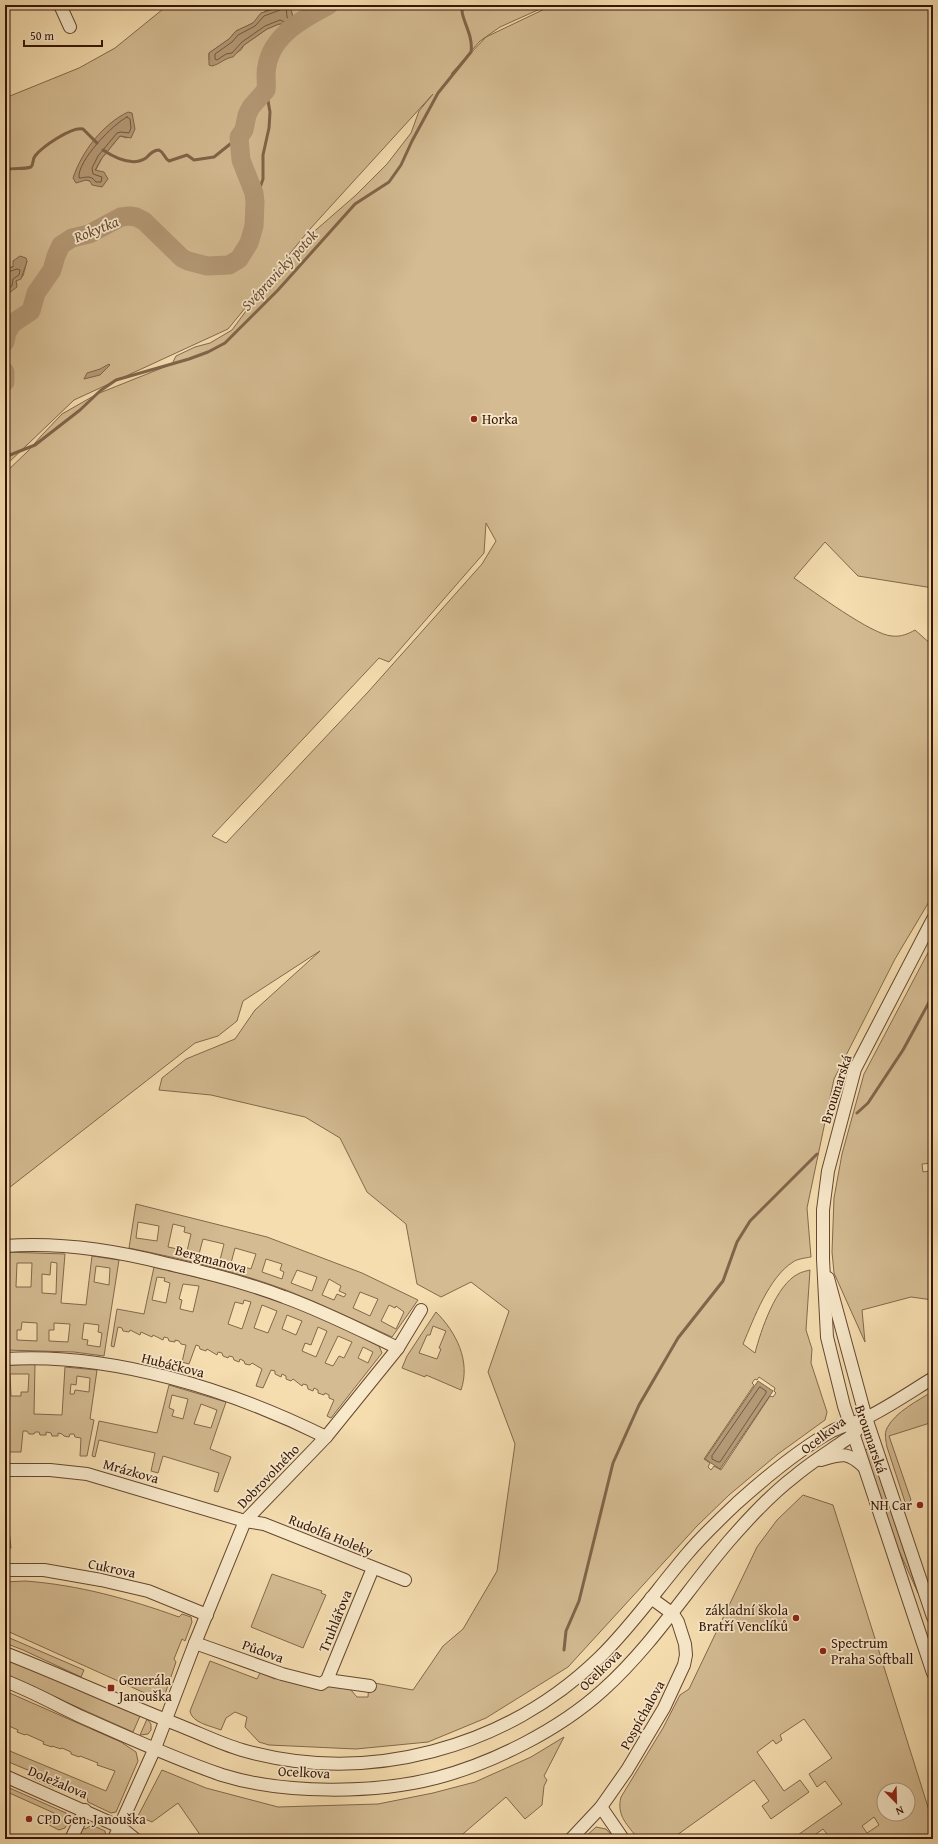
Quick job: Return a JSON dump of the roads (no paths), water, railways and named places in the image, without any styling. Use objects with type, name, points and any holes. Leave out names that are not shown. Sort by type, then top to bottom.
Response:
[{"type":"street","points":[[60,5],[70,27]]},
{"type":"street","name":"Broumarská","points":[[933,919],[855,1070],[828,1171],[823,1210],[823,1259],[827,1337],[851,1429],[866,1469],[933,1673]]},
{"type":"street","name":"Bergmanova","points":[[5,1246],[90,1248],[124,1253],[223,1276],[284,1296],[340,1320],[398,1348]]},
{"type":"street","name":"Broumarská","points":[[823,1259],[866,1418],[933,1617],[917,1622]]},
{"type":"street","name":"Dobrovolného","points":[[168,1715],[195,1643],[245,1521],[326,1437],[398,1348],[421,1310]]},
{"type":"street","name":"Hubáčkova","points":[[5,1359],[36,1357],[106,1364],[171,1378],[243,1401],[285,1417],[326,1437]]},
{"type":"street","name":"Ocelkova","points":[[5,1681],[155,1748],[224,1775],[260,1784],[296,1789],[344,1790],[385,1787],[436,1778],[475,1765],[521,1745],[551,1728],[581,1708],[604,1690],[673,1614],[728,1543],[762,1505],[851,1429],[866,1418],[933,1378]]},
{"type":"street","name":"Ocelkova","points":[[5,1653],[168,1715],[241,1750],[286,1759],[330,1763],[400,1759],[430,1753],[460,1744],[482,1735],[538,1707],[555,1695],[599,1658],[690,1551],[738,1502],[794,1456],[833,1431],[851,1429]]},
{"type":"street","points":[[810,1463],[844,1455],[854,1458],[866,1469]]},
{"type":"street","name":"Mrázkova","points":[[5,1470],[50,1470],[87,1474],[245,1521]]},
{"type":"street","name":"Rudolfa Holeky","points":[[245,1521],[264,1524],[404,1580]]},
{"type":"street","name":"Truhlářova","points":[[324,1682],[373,1568]]},
{"type":"street","name":"Cukrova","points":[[5,1570],[44,1570],[101,1580],[148,1591],[207,1615]]},
{"type":"street","points":[[651,1598],[673,1614]]},
{"type":"street","name":"Pospíchalova","points":[[571,1839],[601,1807],[627,1770],[680,1677],[686,1655],[678,1622],[673,1614]]},
{"type":"street","name":"Půdova","points":[[195,1643],[282,1674],[324,1682],[370,1686]]},
{"type":"street","points":[[114,1839],[155,1748],[168,1715]]},
{"type":"street","name":"Doležalova","points":[[5,1776],[120,1827],[134,1839]]},
{"type":"street","points":[[601,1807],[623,1839]]},
{"type":"street","points":[[70,1839],[84,1810]]},
{"type":"water","points":[[279,5],[290,5],[293,18],[302,21],[284,36],[282,24],[267,29],[244,45],[233,57],[212,66],[209,65],[209,53],[229,39],[236,31],[253,23],[261,13],[271,10]]},
{"type":"water","points":[[128,112],[132,113],[135,129],[131,138],[120,136],[102,158],[95,170],[104,172],[108,179],[102,187],[92,185],[90,181],[86,180],[76,183],[73,178],[77,168],[94,139],[110,124]]},
{"type":"water","points":[[20,256],[26,258],[27,261],[21,279],[16,281],[17,287],[5,296],[5,271],[6,269],[13,267],[13,261]]},
{"type":"water","points":[[109,364],[110,365],[100,375],[84,379],[87,373],[100,369]]},
{"type":"water","points":[[758,1381],[773,1391],[720,1469],[705,1459]]},
{"type":"waterway","name":"Rokytka","points":[[5,342],[7,332],[13,323],[31,311],[36,293],[52,270],[61,245],[72,238],[89,234],[121,217],[136,217],[144,221],[182,258],[188,261],[207,266],[229,265],[239,259],[249,243],[254,226],[255,202],[254,193],[241,160],[239,137],[244,130],[247,115],[251,107],[266,90],[266,69],[275,45],[290,29],[329,5]]},
{"type":"waterway","name":"Svépravický potok","points":[[5,460],[10,455],[35,445],[80,410],[100,391],[116,380],[189,359],[208,352],[225,343],[278,290],[355,204],[389,182],[401,165],[438,93],[471,52],[470,38],[462,9],[463,5]]},
{"type":"waterway","name":"Rokytka","points":[[255,202],[263,179],[263,155],[269,128],[270,112],[266,90]]},
{"type":"waterway","points":[[5,170],[31,167],[34,157],[50,143],[65,134],[78,129],[83,129],[97,143]]},
{"type":"waterway","points":[[103,150],[113,156],[129,162],[141,161],[153,151],[157,150],[159,150],[169,161],[187,155],[194,160],[214,157],[239,137]]},
{"type":"waterway","name":"Rokytka","points":[[5,372],[5,382]]},
{"type":"waterway","points":[[857,1113],[868,1103],[903,1050],[933,995]]},
{"type":"waterway","points":[[564,1650],[566,1631],[579,1601],[613,1463],[639,1405],[678,1338],[723,1281],[737,1242],[750,1221],[817,1154]]},
{"type":"place","name":"Horka","points":[[474,419]]},
{"type":"place","name":"NH Car","points":[[920,1505]]},
{"type":"place","name":"základní škola Bratří Venclíků","points":[[796,1618]]},
{"type":"place","name":"Spectrum Praha Softball","points":[[823,1651]]},
{"type":"place","name":"Generála Janouška","points":[[111,1688]]},
{"type":"place","name":"CPD Gen. Janouška","points":[[29,1819]]}]
